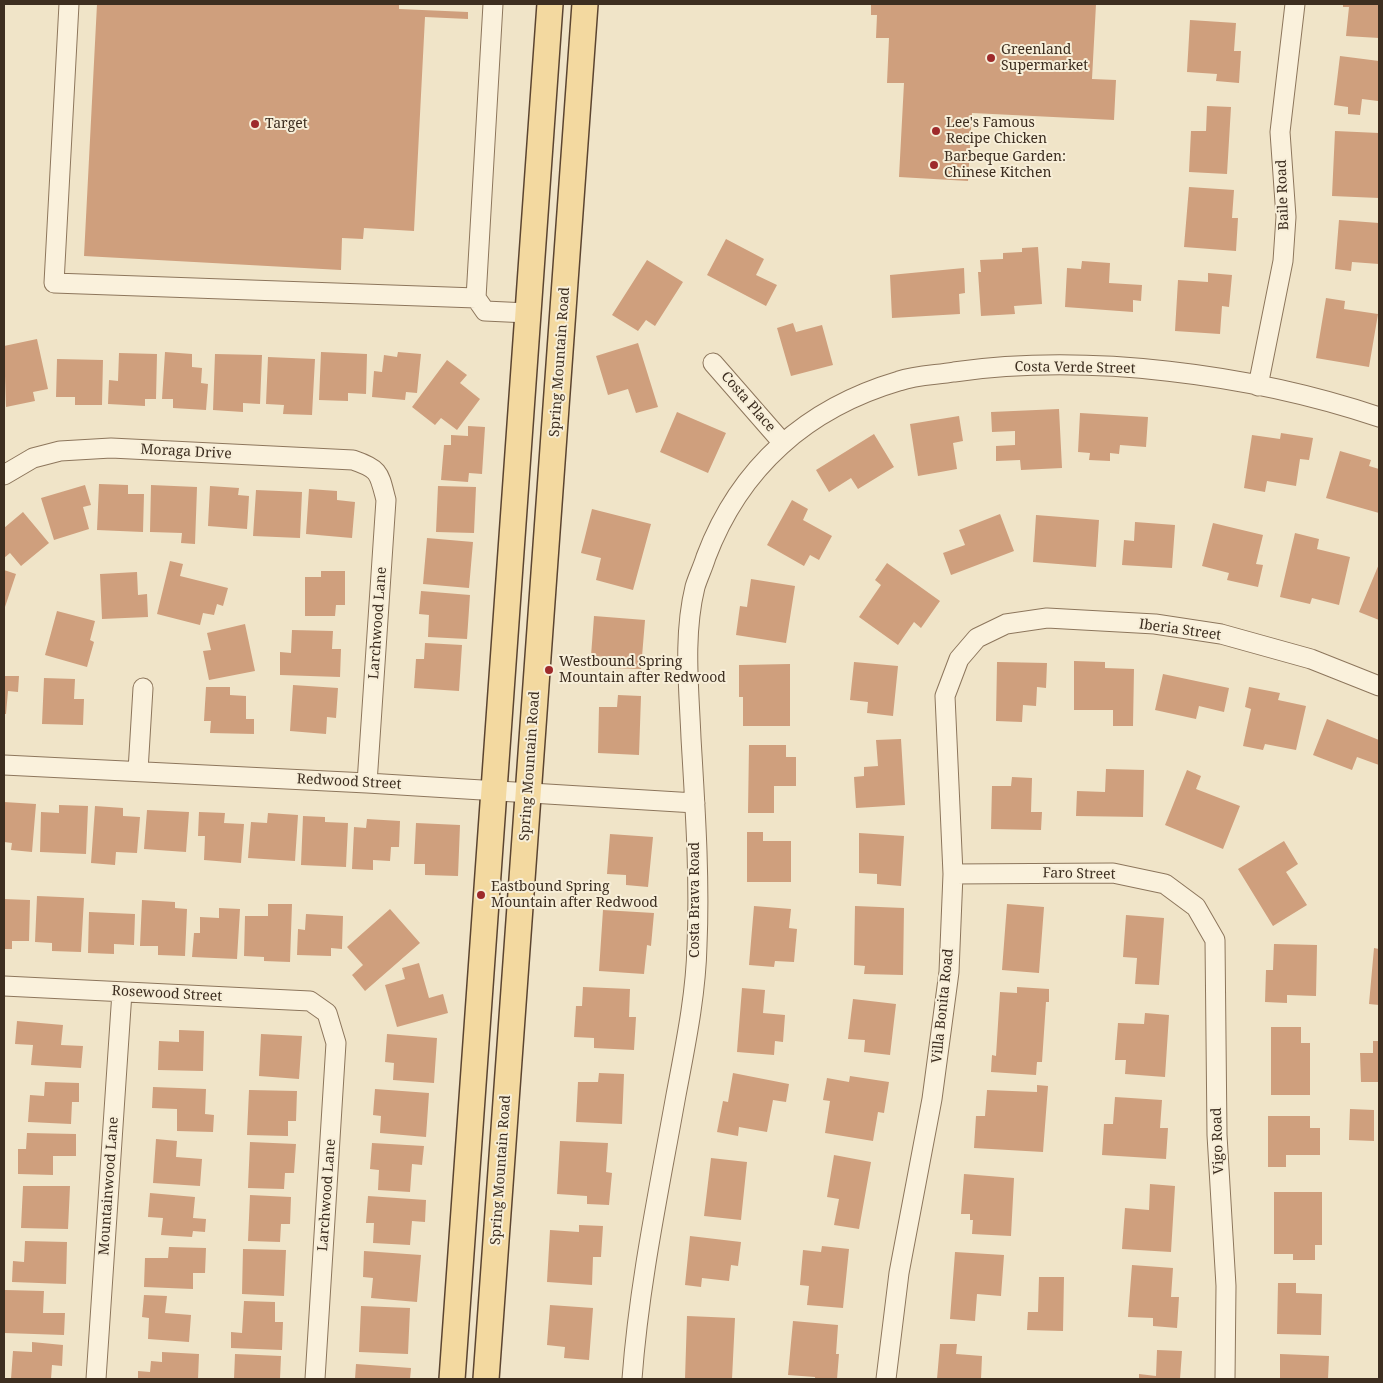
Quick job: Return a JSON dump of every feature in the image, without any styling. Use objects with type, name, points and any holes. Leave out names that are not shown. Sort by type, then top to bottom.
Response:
[{"type":"main road","points":[[452,1379],[550,4]]},
{"type":"main road","name":"Spring Mountain Road","points":[[486,1379],[585,4]]},
{"type":"main road","points":[[541,118],[554,133],[554,162],[557,175],[573,175]]},
{"type":"main road","points":[[528,312],[534,314],[539,321],[539,366],[554,444]]},
{"type":"street","points":[[69,4],[54,282],[476,298]]},
{"type":"street","points":[[493,4],[476,298],[485,310],[528,312]]},
{"type":"street","name":"Baile Road","points":[[1258,386],[1283,261],[1286,217],[1280,132],[1295,4]]},
{"type":"street","name":"Costa Place","points":[[713,363],[782,442]]},
{"type":"street","name":"Costa Verde Street","points":[[782,442],[843,402],[901,380],[987,368],[1071,365],[1166,371],[1258,386],[1379,417]]},
{"type":"street","name":"Costa Brava Road","points":[[632,1379],[636,1317],[685,1049],[697,947],[695,803],[687,650],[695,586],[719,523],[761,463],[782,442]]},
{"type":"street","name":"Moraga Drive","points":[[4,475],[34,458],[60,451],[111,448],[353,460],[372,467]]},
{"type":"street","name":"Larchwood Lane","points":[[367,782],[386,500],[381,480],[372,467]]},
{"type":"street","name":"Iberia Street","points":[[977,638],[1006,624],[1047,618],[1154,624],[1221,634],[1311,659],[1379,686]]},
{"type":"street","name":"Villa Bonita Road","points":[[886,1379],[899,1273],[935,1080],[949,972],[953,874],[945,696],[959,659],[977,638]]},
{"type":"street","points":[[138,771],[143,688]]},
{"type":"street","name":"Redwood Street","points":[[4,765],[367,782],[695,803]]},
{"type":"street","name":"Faro Street","points":[[953,874],[1113,873],[1165,884],[1196,907]]},
{"type":"street","name":"Vigo Road","points":[[1196,907],[1215,940],[1217,1135],[1226,1286],[1225,1379]]},
{"type":"street","name":"Rosewood Street","points":[[4,986],[310,1001],[327,1013]]},
{"type":"street","name":"Mountainwood Lane","points":[[96,1379],[122,992]]},
{"type":"street","name":"Larchwood Lane","points":[[315,1379],[336,1043],[327,1013]]},
{"type":"building","name":"Target","points":[[97,4],[399,4],[399,9],[468,12],[468,19],[425,17],[414,231],[364,228],[363,239],[342,238],[341,270],[84,256]]},
{"type":"building","name":"Greenland Supermarket","points":[[871,4],[1096,4],[1092,79],[1116,80],[1114,120],[972,113],[968,181],[899,177],[904,83],[887,83],[889,38],[876,38],[877,15],[871,15]]},
{"type":"building","points":[[1343,4],[1379,4],[1379,38],[1346,36],[1349,7],[1343,7]]},
{"type":"building","points":[[1190,20],[1236,23],[1234,51],[1241,51],[1239,83],[1216,81],[1217,74],[1187,72]]},
{"type":"building","points":[[1340,56],[1379,61],[1378,101],[1362,99],[1360,115],[1348,114],[1348,107],[1334,105]]},
{"type":"building","points":[[1207,106],[1231,107],[1227,174],[1189,172],[1191,131],[1206,131]]},
{"type":"building","points":[[1335,131],[1379,133],[1379,198],[1332,196]]},
{"type":"building","points":[[1189,187],[1234,190],[1232,218],[1238,218],[1236,251],[1184,247]]},
{"type":"building","points":[[1339,220],[1379,223],[1379,264],[1352,262],[1351,271],[1335,269]]},
{"type":"building","points":[[726,239],[764,259],[756,275],[777,285],[766,306],[707,275]]},
{"type":"building","points":[[1038,247],[1042,304],[1014,306],[1015,314],[981,316],[978,272],[981,272],[980,260],[1003,259],[1003,253],[1022,252],[1022,248]]},
{"type":"building","points":[[647,260],[683,282],[655,326],[646,320],[638,331],[612,315]]},
{"type":"building","points":[[1082,261],[1110,263],[1109,283],[1142,285],[1141,301],[1133,300],[1133,312],[1065,307],[1067,268],[1081,269]]},
{"type":"building","points":[[964,268],[965,293],[959,294],[960,314],[892,318],[890,275]]},
{"type":"building","points":[[1208,273],[1232,275],[1229,307],[1222,306],[1220,334],[1175,331],[1178,280],[1208,282]]},
{"type":"building","points":[[1326,298],[1345,301],[1344,309],[1378,314],[1369,367],[1316,358]]},
{"type":"building","points":[[793,323],[796,332],[822,325],[833,365],[791,376],[777,328]]},
{"type":"building","points":[[37,339],[48,389],[33,392],[35,401],[6,407],[4,346]]},
{"type":"building","points":[[638,343],[658,407],[636,413],[628,389],[608,395],[596,356]]},
{"type":"building","points":[[165,352],[192,354],[192,367],[202,368],[201,383],[208,384],[206,410],[173,408],[173,399],[162,399]]},
{"type":"building","points":[[321,352],[367,354],[366,394],[348,393],[348,401],[319,400]]},
{"type":"building","points":[[398,352],[421,354],[417,393],[406,392],[405,400],[372,397],[374,371],[382,372],[384,355],[397,357]]},
{"type":"building","points":[[119,353],[157,354],[156,399],[145,399],[145,406],[108,404],[109,380],[118,381]]},
{"type":"building","points":[[215,354],[262,355],[260,404],[243,403],[243,412],[213,410]]},
{"type":"building","points":[[268,357],[315,359],[312,415],[283,414],[284,405],[266,404]]},
{"type":"building","points":[[57,359],[103,360],[102,405],[75,405],[75,397],[56,397]]},
{"type":"building","points":[[447,360],[467,375],[460,383],[480,399],[457,430],[441,418],[435,425],[412,407]]},
{"type":"building","points":[[1059,409],[1062,468],[1021,470],[1020,460],[996,461],[996,446],[1015,445],[1015,431],[992,432],[991,412]]},
{"type":"building","points":[[677,412],[726,433],[708,473],[660,452]]},
{"type":"building","points":[[1080,413],[1148,417],[1146,447],[1120,445],[1119,454],[1110,453],[1110,461],[1089,460],[1090,453],[1078,452]]},
{"type":"building","points":[[959,416],[963,441],[953,443],[957,469],[918,476],[910,424]]},
{"type":"building","points":[[468,426],[485,427],[482,474],[469,473],[468,482],[441,480],[444,445],[451,445],[451,435],[468,436]]},
{"type":"building","points":[[1281,433],[1313,438],[1309,460],[1300,459],[1296,486],[1267,481],[1265,492],[1244,488],[1252,435],[1280,439]]},
{"type":"building","points":[[874,434],[894,467],[858,489],[851,478],[829,492],[816,470]]},
{"type":"building","points":[[1340,451],[1371,460],[1369,466],[1379,469],[1379,513],[1326,498]]},
{"type":"building","points":[[99,484],[128,485],[128,494],[144,494],[143,532],[97,530]]},
{"type":"building","points":[[85,485],[91,505],[83,507],[89,529],[54,540],[41,498]]},
{"type":"building","points":[[151,485],[197,487],[195,544],[181,543],[182,533],[150,532]]},
{"type":"building","points":[[210,486],[239,488],[238,495],[249,496],[247,529],[208,526]]},
{"type":"building","points":[[438,486],[476,487],[474,533],[436,532]]},
{"type":"building","points":[[309,489],[337,491],[337,500],[355,502],[352,538],[306,534]]},
{"type":"building","points":[[256,490],[302,492],[300,538],[253,536]]},
{"type":"building","points":[[792,500],[808,509],[803,520],[832,536],[819,560],[810,555],[804,566],[767,545]]},
{"type":"building","points":[[592,509],[651,524],[633,590],[596,580],[601,558],[581,553]]},
{"type":"building","points":[[23,512],[49,543],[21,566],[10,553],[4,558],[4,528]]},
{"type":"building","points":[[1000,514],[1014,551],[951,575],[943,553],[965,545],[959,530]]},
{"type":"building","points":[[1036,515],[1099,520],[1096,567],[1033,562]]},
{"type":"building","points":[[1135,522],[1175,525],[1172,568],[1122,565],[1124,540],[1134,541]]},
{"type":"building","points":[[1213,523],[1263,535],[1256,564],[1263,565],[1258,587],[1227,580],[1229,573],[1202,566]]},
{"type":"building","points":[[1295,533],[1319,539],[1317,549],[1350,557],[1339,605],[1312,598],[1310,604],[1280,597]]},
{"type":"building","points":[[427,538],[473,542],[469,588],[423,584]]},
{"type":"building","points":[[170,561],[183,564],[180,576],[228,588],[223,606],[217,604],[214,615],[203,613],[200,625],[157,614]]},
{"type":"building","points":[[887,563],[940,601],[921,628],[914,622],[898,645],[859,617],[881,585],[875,580]]},
{"type":"building","points":[[1379,564],[1379,620],[1359,612]]},
{"type":"building","points":[[4,570],[16,574],[4,610]]},
{"type":"building","points":[[321,571],[345,571],[345,605],[336,605],[335,616],[305,616],[305,577],[321,577]]},
{"type":"building","points":[[137,572],[138,595],[147,594],[148,617],[102,619],[100,574]]},
{"type":"building","points":[[751,579],[795,586],[786,643],[736,635],[740,606],[747,607]]},
{"type":"building","points":[[421,591],[470,595],[467,639],[428,637],[429,615],[419,614]]},
{"type":"building","points":[[57,611],[95,621],[90,640],[94,642],[87,667],[45,655]]},
{"type":"building","points":[[594,616],[645,620],[641,669],[614,668],[615,657],[591,656]]},
{"type":"building","points":[[245,624],[255,671],[209,680],[203,651],[211,650],[207,633]]},
{"type":"building","points":[[292,630],[333,631],[332,649],[341,649],[340,677],[280,675],[280,652],[291,653]]},
{"type":"building","points":[[425,643],[462,645],[459,691],[414,688],[416,659],[424,659]]},
{"type":"building","points":[[1074,661],[1105,662],[1105,668],[1134,669],[1133,726],[1113,726],[1113,710],[1074,710]]},
{"type":"building","points":[[854,662],[898,666],[893,716],[867,713],[868,702],[850,700]]},
{"type":"building","points":[[997,662],[1047,663],[1046,688],[1037,687],[1036,706],[1023,705],[1022,722],[996,721]]},
{"type":"building","points":[[790,664],[790,726],[743,726],[743,697],[739,697],[739,665]]},
{"type":"building","points":[[1163,674],[1229,688],[1224,712],[1199,706],[1196,719],[1155,710]]},
{"type":"building","points":[[4,676],[19,676],[18,692],[8,691],[6,714],[4,714]]},
{"type":"building","points":[[44,678],[75,679],[74,699],[84,699],[83,725],[42,724]]},
{"type":"building","points":[[293,685],[338,688],[336,718],[327,717],[326,734],[290,731]]},
{"type":"building","points":[[206,687],[230,687],[230,695],[246,696],[246,719],[254,719],[254,734],[210,733],[211,721],[204,721]]},
{"type":"building","points":[[1249,687],[1280,693],[1278,700],[1306,706],[1296,750],[1265,744],[1263,750],[1243,746],[1251,709],[1245,707]]},
{"type":"building","points":[[618,695],[641,696],[639,755],[598,753],[599,707],[617,707]]},
{"type":"building","points":[[1327,719],[1379,740],[1379,765],[1357,757],[1352,770],[1313,755]]},
{"type":"building","points":[[901,739],[905,805],[856,808],[854,777],[864,776],[864,767],[878,766],[876,740]]},
{"type":"building","points":[[749,745],[786,745],[786,757],[796,757],[796,786],[774,786],[774,813],[748,813]]},
{"type":"building","points":[[1106,769],[1144,770],[1143,817],[1076,816],[1077,791],[1105,792]]},
{"type":"building","points":[[1187,770],[1201,776],[1196,789],[1240,806],[1223,849],[1165,825]]},
{"type":"building","points":[[1012,777],[1032,778],[1031,812],[1042,812],[1041,830],[991,829],[992,786],[1011,786]]},
{"type":"building","points":[[4,802],[36,804],[32,852],[11,850],[12,843],[4,842]]},
{"type":"building","points":[[59,805],[88,806],[86,854],[40,852],[41,812],[59,813]]},
{"type":"building","points":[[95,806],[123,808],[123,816],[140,817],[137,853],[116,852],[115,865],[91,863]]},
{"type":"building","points":[[147,810],[189,812],[186,852],[144,849]]},
{"type":"building","points":[[199,812],[225,813],[224,823],[244,824],[241,863],[204,860],[205,836],[198,836]]},
{"type":"building","points":[[268,813],[298,815],[295,861],[248,858],[251,822],[267,823]]},
{"type":"building","points":[[303,816],[325,817],[325,822],[348,823],[346,867],[301,865]]},
{"type":"building","points":[[367,819],[400,821],[399,847],[391,847],[390,861],[373,860],[373,870],[352,869],[354,827],[366,828]]},
{"type":"building","points":[[416,823],[460,825],[458,876],[425,875],[425,864],[414,864]]},
{"type":"building","points":[[747,832],[763,832],[763,841],[791,841],[791,882],[747,882]]},
{"type":"building","points":[[859,833],[904,836],[901,886],[877,884],[877,874],[859,873]]},
{"type":"building","points":[[610,834],[653,837],[648,887],[626,885],[626,875],[607,874]]},
{"type":"building","points":[[1284,841],[1298,864],[1286,872],[1307,905],[1273,926],[1238,869]]},
{"type":"building","points":[[37,896],[84,898],[81,952],[52,951],[52,943],[35,942]]},
{"type":"building","points":[[4,899],[30,900],[29,941],[12,941],[12,949],[4,949]]},
{"type":"building","points":[[142,900],[175,902],[175,908],[187,909],[185,956],[158,955],[158,946],[140,946]]},
{"type":"building","points":[[268,904],[292,904],[290,962],[264,961],[264,957],[244,956],[245,916],[268,916]]},
{"type":"building","points":[[1007,904],[1044,907],[1039,973],[1002,970]]},
{"type":"building","points":[[754,906],[791,909],[789,928],[797,929],[794,962],[775,961],[774,967],[749,965]]},
{"type":"building","points":[[855,906],[904,908],[903,975],[864,974],[865,966],[854,965]]},
{"type":"building","points":[[219,908],[240,909],[237,959],[192,957],[194,933],[200,933],[200,917],[219,918]]},
{"type":"building","points":[[390,909],[420,943],[365,991],[352,975],[363,965],[347,947]]},
{"type":"building","points":[[603,910],[654,913],[651,946],[647,945],[644,974],[599,971]]},
{"type":"building","points":[[89,912],[135,914],[134,945],[114,944],[114,954],[88,953]]},
{"type":"building","points":[[306,914],[343,916],[342,949],[331,948],[331,956],[297,955],[298,929],[305,930]]},
{"type":"building","points":[[1126,915],[1164,918],[1159,985],[1135,984],[1137,958],[1123,957]]},
{"type":"building","points":[[1274,944],[1317,945],[1316,996],[1287,995],[1287,1003],[1265,1002],[1266,970],[1273,970]]},
{"type":"building","points":[[1374,948],[1379,949],[1379,1005],[1369,1004]]},
{"type":"building","points":[[419,963],[429,998],[443,994],[448,1013],[397,1027],[385,985],[405,979],[402,968]]},
{"type":"building","points":[[583,987],[630,989],[629,1017],[636,1017],[634,1050],[594,1048],[594,1038],[574,1037],[576,1006],[582,1006]]},
{"type":"building","points":[[1017,987],[1049,989],[1049,1002],[1046,1002],[1042,1062],[1037,1062],[1036,1075],[991,1072],[992,1055],[996,1056],[1000,992],[1017,993]]},
{"type":"building","points":[[742,988],[765,990],[763,1013],[785,1015],[783,1042],[775,1041],[774,1055],[737,1052]]},
{"type":"building","points":[[853,999],[896,1004],[890,1055],[864,1052],[865,1040],[848,1039]]},
{"type":"building","points":[[1145,1013],[1169,1015],[1165,1077],[1125,1074],[1126,1060],[1115,1060],[1118,1023],[1144,1024]]},
{"type":"building","points":[[17,1021],[63,1025],[61,1045],[83,1046],[81,1068],[31,1065],[33,1045],[15,1044]]},
{"type":"building","points":[[1271,1027],[1301,1027],[1301,1043],[1310,1043],[1310,1095],[1271,1095]]},
{"type":"building","points":[[179,1030],[204,1031],[203,1071],[158,1070],[159,1041],[179,1042]]},
{"type":"building","points":[[261,1034],[302,1036],[299,1079],[259,1076]]},
{"type":"building","points":[[387,1034],[437,1038],[434,1083],[393,1080],[394,1063],[385,1062]]},
{"type":"building","points":[[1373,1041],[1379,1041],[1379,1082],[1361,1082],[1360,1053],[1373,1053]]},
{"type":"building","points":[[599,1073],[624,1074],[622,1124],[576,1122],[578,1082],[598,1082]]},
{"type":"building","points":[[733,1073],[789,1084],[786,1102],[773,1100],[767,1132],[739,1127],[738,1136],[717,1132],[723,1101],[728,1102]]},
{"type":"building","points":[[850,1076],[889,1082],[884,1113],[878,1112],[873,1141],[825,1133],[830,1101],[823,1100],[827,1078],[849,1082]]},
{"type":"building","points":[[45,1082],[79,1083],[79,1102],[72,1102],[71,1124],[28,1122],[30,1095],[44,1096]]},
{"type":"building","points":[[1037,1085],[1048,1086],[1043,1152],[974,1148],[976,1116],[985,1116],[987,1090],[1037,1092]]},
{"type":"building","points":[[153,1087],[206,1089],[205,1114],[214,1115],[213,1132],[177,1131],[177,1109],[152,1108]]},
{"type":"building","points":[[375,1089],[429,1093],[426,1137],[380,1133],[381,1116],[373,1115]]},
{"type":"building","points":[[249,1090],[297,1091],[296,1121],[288,1121],[288,1136],[247,1135]]},
{"type":"building","points":[[1115,1097],[1162,1100],[1160,1128],[1168,1128],[1166,1159],[1102,1155],[1104,1124],[1113,1124]]},
{"type":"building","points":[[1350,1109],[1374,1110],[1374,1141],[1349,1140]]},
{"type":"building","points":[[1268,1116],[1310,1116],[1310,1128],[1320,1128],[1320,1155],[1286,1155],[1286,1167],[1268,1167]]},
{"type":"building","points":[[27,1133],[76,1134],[76,1156],[53,1156],[53,1175],[18,1174],[18,1149],[26,1149]]},
{"type":"building","points":[[156,1139],[177,1141],[176,1157],[202,1159],[200,1186],[153,1183]]},
{"type":"building","points":[[560,1141],[608,1143],[606,1172],[612,1173],[609,1205],[587,1204],[587,1196],[557,1194]]},
{"type":"building","points":[[250,1142],[296,1144],[294,1173],[285,1173],[284,1189],[248,1188]]},
{"type":"building","points":[[372,1143],[424,1146],[422,1165],[412,1164],[410,1192],[378,1190],[379,1170],[370,1169]]},
{"type":"building","points":[[834,1155],[871,1162],[859,1229],[834,1225],[839,1199],[827,1197]]},
{"type":"building","points":[[711,1158],[747,1162],[741,1220],[704,1216]]},
{"type":"building","points":[[964,1174],[1014,1178],[1011,1236],[972,1234],[973,1220],[970,1220],[970,1214],[961,1214]]},
{"type":"building","points":[[1150,1184],[1175,1186],[1171,1252],[1122,1249],[1125,1208],[1149,1210]]},
{"type":"building","points":[[23,1186],[70,1186],[68,1229],[21,1228]]},
{"type":"building","points":[[1274,1192],[1322,1192],[1322,1245],[1315,1245],[1315,1260],[1293,1260],[1293,1254],[1274,1254]]},
{"type":"building","points":[[150,1193],[195,1197],[193,1218],[206,1219],[205,1232],[193,1231],[192,1237],[161,1235],[163,1218],[148,1217]]},
{"type":"building","points":[[250,1195],[291,1197],[290,1224],[281,1224],[280,1242],[248,1241]]},
{"type":"building","points":[[368,1196],[426,1200],[425,1222],[412,1221],[410,1245],[373,1243],[374,1223],[366,1223]]},
{"type":"building","points":[[579,1225],[603,1226],[601,1257],[593,1257],[592,1285],[547,1282],[550,1230],[579,1232]]},
{"type":"building","points":[[690,1236],[741,1242],[738,1266],[731,1265],[729,1281],[702,1278],[701,1287],[685,1285]]},
{"type":"building","points":[[25,1241],[67,1242],[66,1284],[12,1282],[13,1261],[24,1262]]},
{"type":"building","points":[[822,1246],[849,1249],[843,1308],[807,1305],[809,1286],[800,1285],[803,1250],[821,1252]]},
{"type":"building","points":[[169,1247],[206,1248],[205,1273],[193,1273],[193,1289],[144,1287],[145,1258],[168,1258]]},
{"type":"building","points":[[243,1249],[286,1250],[284,1296],[242,1294]]},
{"type":"building","points":[[364,1251],[421,1255],[417,1302],[371,1298],[373,1278],[363,1277]]},
{"type":"building","points":[[955,1252],[1004,1255],[1001,1296],[977,1294],[975,1321],[950,1319]]},
{"type":"building","points":[[1132,1265],[1173,1268],[1171,1297],[1179,1297],[1177,1328],[1153,1326],[1153,1318],[1128,1317]]},
{"type":"building","points":[[1039,1277],[1064,1277],[1063,1331],[1027,1330],[1028,1312],[1038,1312]]},
{"type":"building","points":[[1278,1283],[1296,1283],[1296,1293],[1322,1294],[1321,1335],[1277,1334]]},
{"type":"building","points":[[5,1290],[44,1291],[43,1313],[65,1313],[64,1335],[4,1333]]},
{"type":"building","points":[[144,1295],[167,1296],[165,1313],[191,1315],[189,1342],[148,1339],[149,1318],[142,1317]]},
{"type":"building","points":[[244,1301],[275,1302],[275,1322],[283,1322],[282,1350],[231,1348],[231,1332],[242,1333]]},
{"type":"building","points":[[550,1305],[593,1308],[589,1360],[564,1358],[565,1347],[547,1345]]},
{"type":"building","points":[[361,1306],[410,1308],[408,1354],[359,1352]]},
{"type":"building","points":[[687,1316],[735,1318],[732,1379],[685,1379]]},
{"type":"building","points":[[793,1321],[838,1325],[836,1354],[839,1354],[837,1379],[815,1379],[815,1377],[788,1375]]},
{"type":"building","points":[[32,1342],[63,1345],[62,1366],[52,1365],[51,1379],[11,1379],[13,1351],[32,1352]]},
{"type":"building","points":[[940,1344],[957,1344],[956,1354],[982,1356],[981,1379],[937,1379]]},
{"type":"building","points":[[1157,1350],[1182,1351],[1180,1379],[1139,1379],[1139,1374],[1156,1376]]},
{"type":"building","points":[[162,1352],[199,1354],[198,1379],[138,1379],[138,1371],[150,1372],[151,1361],[162,1362]]},
{"type":"building","points":[[235,1354],[281,1356],[280,1379],[234,1379]]},
{"type":"building","points":[[1280,1354],[1329,1356],[1328,1379],[1280,1379]]},
{"type":"building","points":[[356,1364],[411,1368],[410,1379],[355,1379]]},
{"type":"place","name":"Greenland Supermarket","points":[[991,58]]},
{"type":"place","name":"Target","points":[[255,124]]},
{"type":"place","name":"Lee's Famous Recipe Chicken","points":[[936,131]]},
{"type":"place","name":"Barbeque Garden: Chinese Kitchen","points":[[934,165]]},
{"type":"place","name":"Westbound Spring Mountain after Redwood","points":[[549,670]]},
{"type":"place","name":"Eastbound Spring Mountain after Redwood","points":[[481,895]]}]
